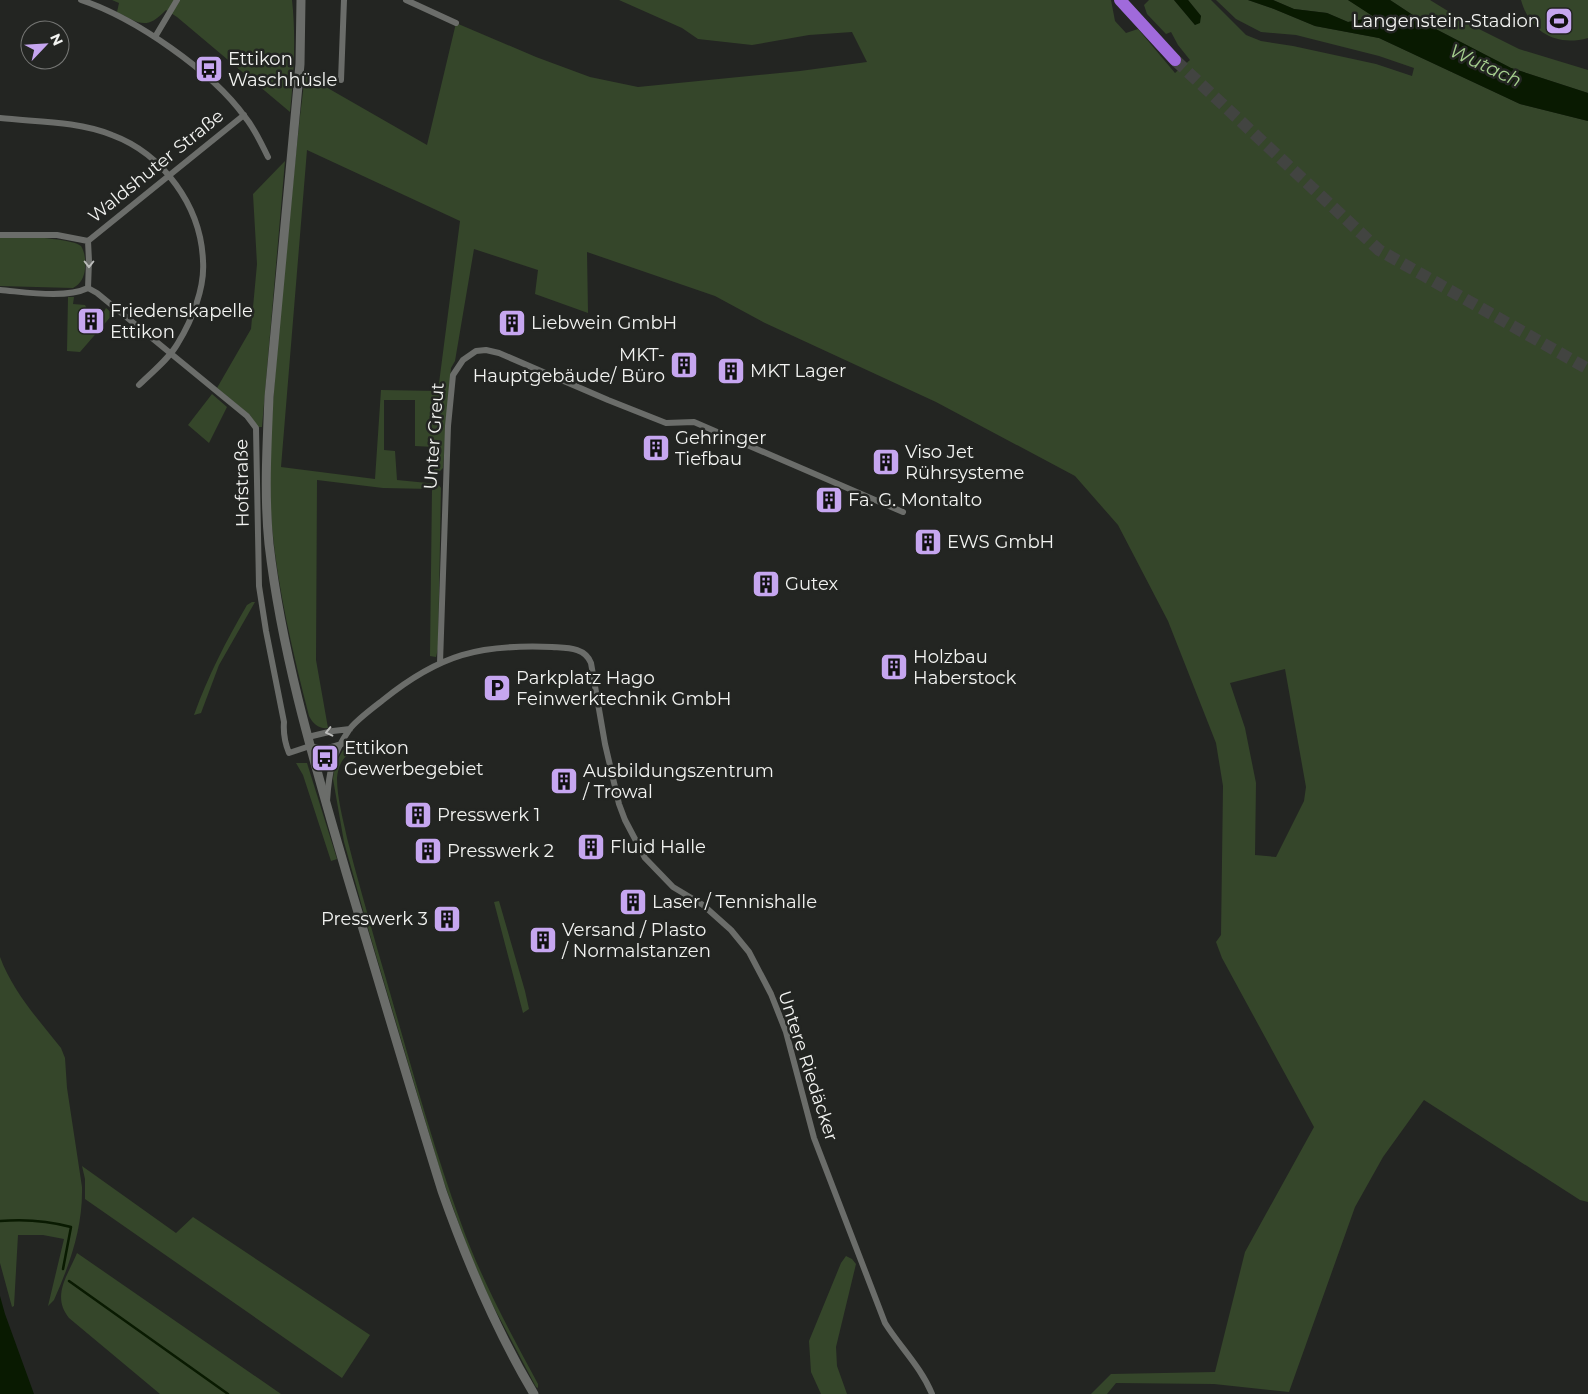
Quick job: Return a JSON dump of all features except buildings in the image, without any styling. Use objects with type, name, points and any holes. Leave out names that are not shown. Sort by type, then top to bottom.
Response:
[{"type":"highway","points":[[1120,0],[1175,60]]},
{"type":"main road","points":[[301,0],[300,64],[269,396],[266,506],[269,544],[280,623],[309,742],[327,806],[414,1102],[454,1228],[484,1298],[534,1394]]},
{"type":"street","points":[[81,0],[110,12],[155,37],[214,83],[244,114],[258,136],[268,157]]},
{"type":"street","points":[[155,37],[177,0]]},
{"type":"street","points":[[341,80],[344,0]]},
{"type":"street","points":[[406,0],[456,23]]},
{"type":"street","name":"Waldshuter Straße","points":[[88,241],[244,114]]},
{"type":"street","points":[[0,118],[74,125],[112,134],[139,148],[169,176],[184,198],[191,212],[200,240],[204,261],[201,286],[194,310],[177,345],[139,385]]},
{"type":"street","points":[[0,235],[57,235],[88,241],[89,261],[88,288],[81,291],[54,294],[0,290]]},
{"type":"street","name":"Hofstraße","points":[[88,288],[247,416],[256,428],[259,586],[284,722],[283,733],[289,754],[309,742]]},
{"type":"street","name":"Unter Greut","points":[[440,662],[447,443],[453,375],[463,360],[476,351],[499,352],[608,400],[666,423],[694,422],[903,512]]},
{"type":"street","name":"Untere Riedäcker","points":[[327,806],[332,762],[350,728],[404,683],[440,662],[486,649],[530,646],[571,648],[586,654],[590,659],[605,744],[619,804],[625,820],[645,858],[673,887],[703,906],[731,930],[749,952],[771,994],[786,1032],[814,1138],[885,1323],[895,1340],[921,1372],[932,1394]]},
{"type":"street","points":[[342,744],[328,748],[318,748],[309,742],[333,730],[350,728]]},
{"type":"shaded area","points":[[112,0],[292,0],[294,56],[290,112],[177,17],[166,10],[153,21],[142,23],[117,12],[119,3]]},
{"type":"shaded area","points":[[619,0],[1111,0],[1115,21],[1126,33],[1138,29],[1175,73],[1190,60],[1178,45],[1171,32],[1166,34],[1147,14],[1144,5],[1149,0],[1174,0],[1195,25],[1201,16],[1188,0],[1211,0],[1246,35],[1261,41],[1376,64],[1412,76],[1414,68],[1379,56],[1296,35],[1261,32],[1236,19],[1216,0],[1248,0],[1315,26],[1379,38],[1520,104],[1588,121],[1588,1202],[1580,1200],[1424,1100],[1383,1157],[1355,1207],[1289,1392],[1214,1384],[1116,1383],[1107,1394],[1091,1394],[1111,1374],[1215,1372],[1245,1252],[1314,1127],[1222,958],[1216,942],[1221,935],[1223,786],[1216,743],[1168,621],[1118,525],[1075,476],[936,402],[765,323],[715,296],[587,252],[588,313],[535,294],[538,270],[474,249],[455,361],[451,368],[443,468],[440,471],[434,471],[434,447],[415,446],[415,400],[384,400],[384,450],[395,451],[397,480],[438,484],[441,488],[438,649],[436,657],[430,656],[432,489],[383,488],[317,480],[316,660],[328,728],[322,728],[317,725],[309,716],[282,598],[270,500],[272,417],[295,162],[305,75],[427,145],[456,23],[536,57],[590,77],[638,87],[800,71],[867,62],[852,32],[809,35],[752,45],[698,39],[682,28]],"holes":[[[307,150],[460,221],[438,391],[381,390],[375,479],[281,467]],[[1285,669],[1306,787],[1304,801],[1276,857],[1255,855],[1256,783],[1245,728],[1230,683]]]},
{"type":"shaded area","points":[[1273,0],[1348,0],[1375,17],[1348,22],[1327,13],[1294,9]]},
{"type":"shaded area","points":[[1390,0],[1430,0],[1469,24],[1519,49],[1588,70],[1588,93],[1511,68],[1428,25]]},
{"type":"shaded area","name":"Langenstein-Stadion","points":[[1521,0],[1588,0],[1588,38],[1565,40],[1546,34],[1531,21]]},
{"type":"shaded area","points":[[285,161],[262,427],[257,427],[250,415],[217,388],[251,329],[257,264],[253,194]]},
{"type":"shaded area","points":[[0,237],[55,239],[76,243],[81,246],[84,254],[85,272],[82,280],[73,288],[0,286]]},
{"type":"shaded area","points":[[68,297],[74,297],[73,304],[85,305],[90,315],[86,321],[88,327],[97,322],[106,308],[113,314],[80,352],[67,351]]},
{"type":"shaded area","points":[[212,394],[227,407],[209,443],[188,425]]},
{"type":"shaded area","points":[[255,602],[219,665],[201,713],[194,715],[205,686],[225,645],[247,605]]},
{"type":"shaded area","points":[[346,749],[351,753],[341,764],[337,778],[342,816],[350,852],[427,1120],[469,1244],[496,1305],[538,1384],[538,1388],[490,1300],[469,1252],[442,1177],[344,842],[333,779],[335,764],[343,750]]},
{"type":"shaded area","points":[[296,763],[307,763],[337,859],[331,861],[303,775]]},
{"type":"shaded area","points":[[499,901],[529,1009],[523,1013],[494,902]]},
{"type":"shaded area","points":[[0,957],[19,994],[61,1048],[65,1058],[67,1088],[82,1187],[82,1202],[78,1231],[70,1259],[54,1300],[48,1306],[64,1239],[43,1235],[18,1235],[14,1306],[12,1307],[0,1263]]},
{"type":"shaded area","points":[[82,1166],[176,1233],[193,1217],[370,1335],[342,1378],[85,1199],[85,1179]]},
{"type":"shaded area","points":[[77,1253],[281,1394],[160,1394],[69,1318],[64,1310],[61,1302],[63,1285]]},
{"type":"shaded area","points":[[846,1256],[856,1264],[836,1347],[837,1366],[847,1394],[821,1394],[811,1372],[809,1341],[841,1263]]},
{"type":"water","points":[[1174,0],[1188,0],[1201,16],[1200,23],[1195,25]]},
{"type":"water","name":"Wutach","points":[[1248,0],[1273,0],[1294,9],[1327,13],[1348,22],[1374,17],[1348,0],[1390,0],[1428,25],[1511,68],[1588,93],[1588,121],[1520,104],[1379,38],[1315,26]]},
{"type":"water","points":[[0,1296],[5,1314],[34,1394],[0,1394]]},
{"type":"waterway","points":[[0,1221],[36,1221],[71,1227],[63,1269]]},
{"type":"waterway","points":[[69,1281],[228,1394]]},
{"type":"tunnel","points":[[1175,60],[1379,250],[1588,369]]},
{"type":"place","name":"Langenstein-Stadion","points":[[1559,21]]},
{"type":"place","name":"Ettikon Waschhüsle","points":[[209,69]]},
{"type":"place","name":"Friedenskapelle Ettikon","points":[[91,321]]},
{"type":"place","name":"Liebwein GmbH","points":[[512,323]]},
{"type":"place","name":"MKT- Hauptgebäude/ Büro","points":[[684,365]]},
{"type":"place","name":"MKT Lager","points":[[731,371]]},
{"type":"place","name":"Gehringer Tiefbau","points":[[656,448]]},
{"type":"place","name":"Viso Jet Rührsysteme","points":[[886,462]]},
{"type":"place","name":"Fa. G. Montalto","points":[[829,500]]},
{"type":"place","name":"EWS GmbH","points":[[928,542]]},
{"type":"place","name":"Gutex","points":[[766,584]]},
{"type":"place","name":"Holzbau Haberstock","points":[[894,667]]},
{"type":"place","name":"Parkplatz Hago Feinwerktechnik GmbH","points":[[497,688]]},
{"type":"place","name":"Ettikon Gewerbegebiet","points":[[325,758]]},
{"type":"place","name":"Ausbildungszentrum / Trowal","points":[[564,781]]},
{"type":"place","name":"Presswerk 1","points":[[418,815]]},
{"type":"place","name":"Fluid Halle","points":[[591,847]]},
{"type":"place","name":"Presswerk 2","points":[[428,851]]},
{"type":"place","name":"Laser / Tennishalle","points":[[633,902]]},
{"type":"place","name":"Presswerk 3","points":[[447,919]]},
{"type":"place","name":"Versand / Plasto / Normalstanzen","points":[[543,940]]}]
